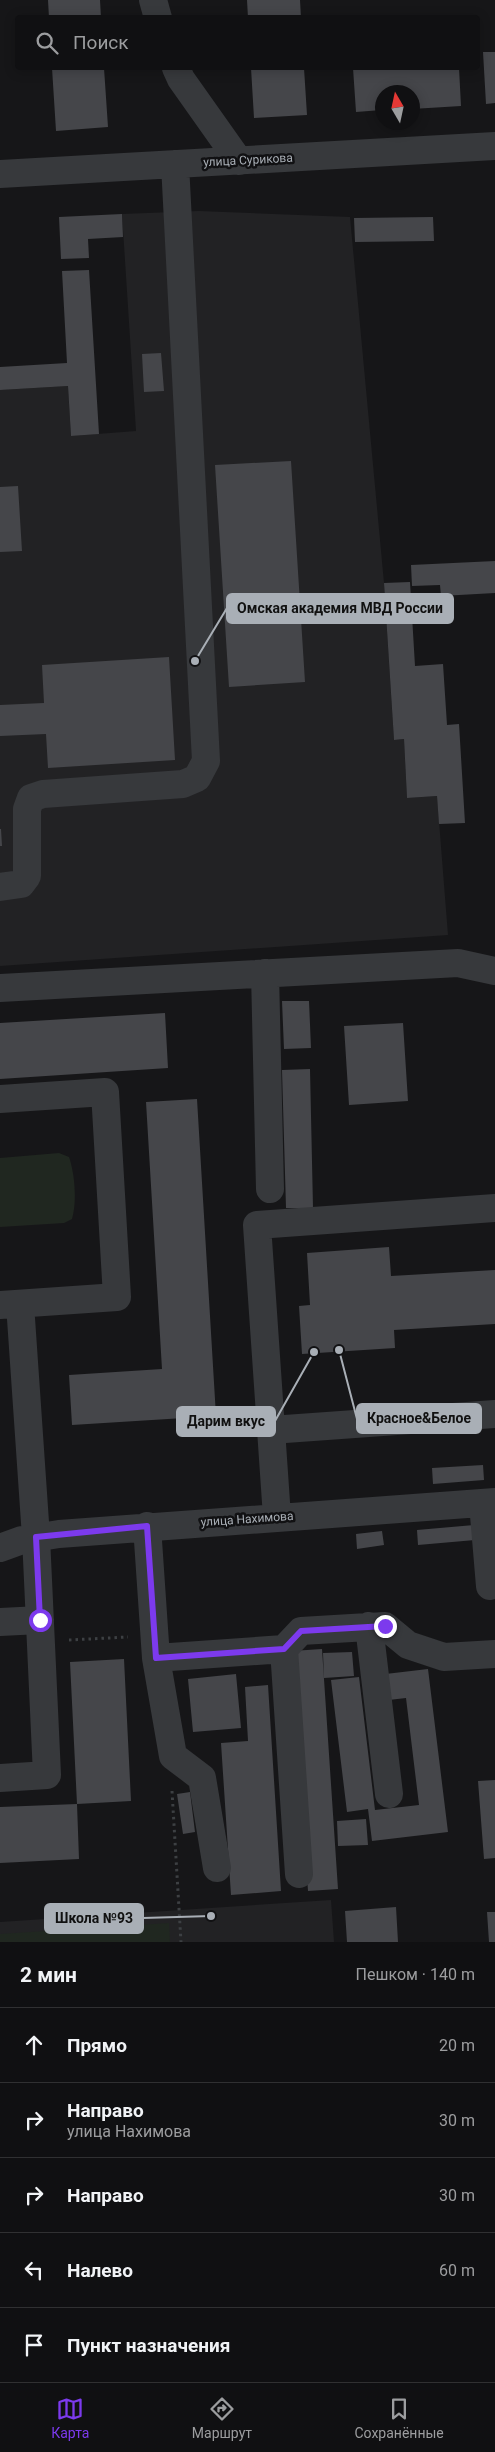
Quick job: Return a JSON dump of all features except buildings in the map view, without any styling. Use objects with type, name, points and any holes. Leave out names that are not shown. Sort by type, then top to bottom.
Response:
[{"type":"street","points":[[153,0],[157,15]]},
{"type":"street","points":[[177,70],[239,161]]},
{"type":"street","name":"улица Сурикова","points":[[0,174],[495,146]]},
{"type":"street","points":[[0,886],[21,884],[27,876],[27,809],[31,798],[43,794],[183,784],[197,778],[206,761],[175,164]]},
{"type":"street","points":[[0,988],[458,963],[495,971]]},
{"type":"street","points":[[264,973],[270,1189]]},
{"type":"street","points":[[0,1099],[105,1092],[117,1297],[10,1304],[36,1537],[47,1776],[0,1778]]},
{"type":"street","points":[[277,1517],[257,1225],[495,1208]]},
{"type":"street","points":[[271,1430],[495,1414]]},
{"type":"street","points":[[489,1502],[490,1586]]},
{"type":"street","name":"улица Нахимова","points":[[0,1548],[36,1537],[147,1526],[489,1502]]},
{"type":"street","points":[[147,1526],[156,1658],[173,1756],[202,1778],[217,1868]]},
{"type":"street","points":[[0,1622],[40,1620]]},
{"type":"street","points":[[156,1658],[284,1649],[301,1631],[369,1626],[385,1626],[408,1646],[444,1657],[495,1654]]},
{"type":"street","points":[[369,1626],[389,1794]]},
{"type":"street","points":[[284,1649],[299,1874]]},
{"type":"path","points":[[173,1756],[172,1813],[181,1942]]},
{"type":"shaded area","points":[[199,211],[350,217],[384,583],[394,740],[404,739],[407,798],[437,796],[448,935],[0,966],[0,390],[68,386],[71,436],[136,431],[122,214]]},
{"type":"shaded area","points":[[59,1153],[69,1157],[73,1171],[75,1196],[72,1219],[64,1223],[0,1227],[0,1158]]},
{"type":"shaded area","points":[[331,1900],[334,1942],[0,1942],[0,1922]]},
{"type":"shaded area","points":[[169,1923],[170,1942],[0,1942],[0,1934]]},
{"type":"place","name":"Омская академия МВД России","points":[[195,661]]},
{"type":"place","name":"Красное&Белое","points":[[339,1350]]},
{"type":"place","name":"Дарим вкус","points":[[314,1352]]},
{"type":"place","name":"Школа №93","points":[[211,1916]]},
{"type":"route","points":[[40,1620],[36,1537],[147,1526],[156,1658],[284,1649],[301,1631],[385,1626]]}]
